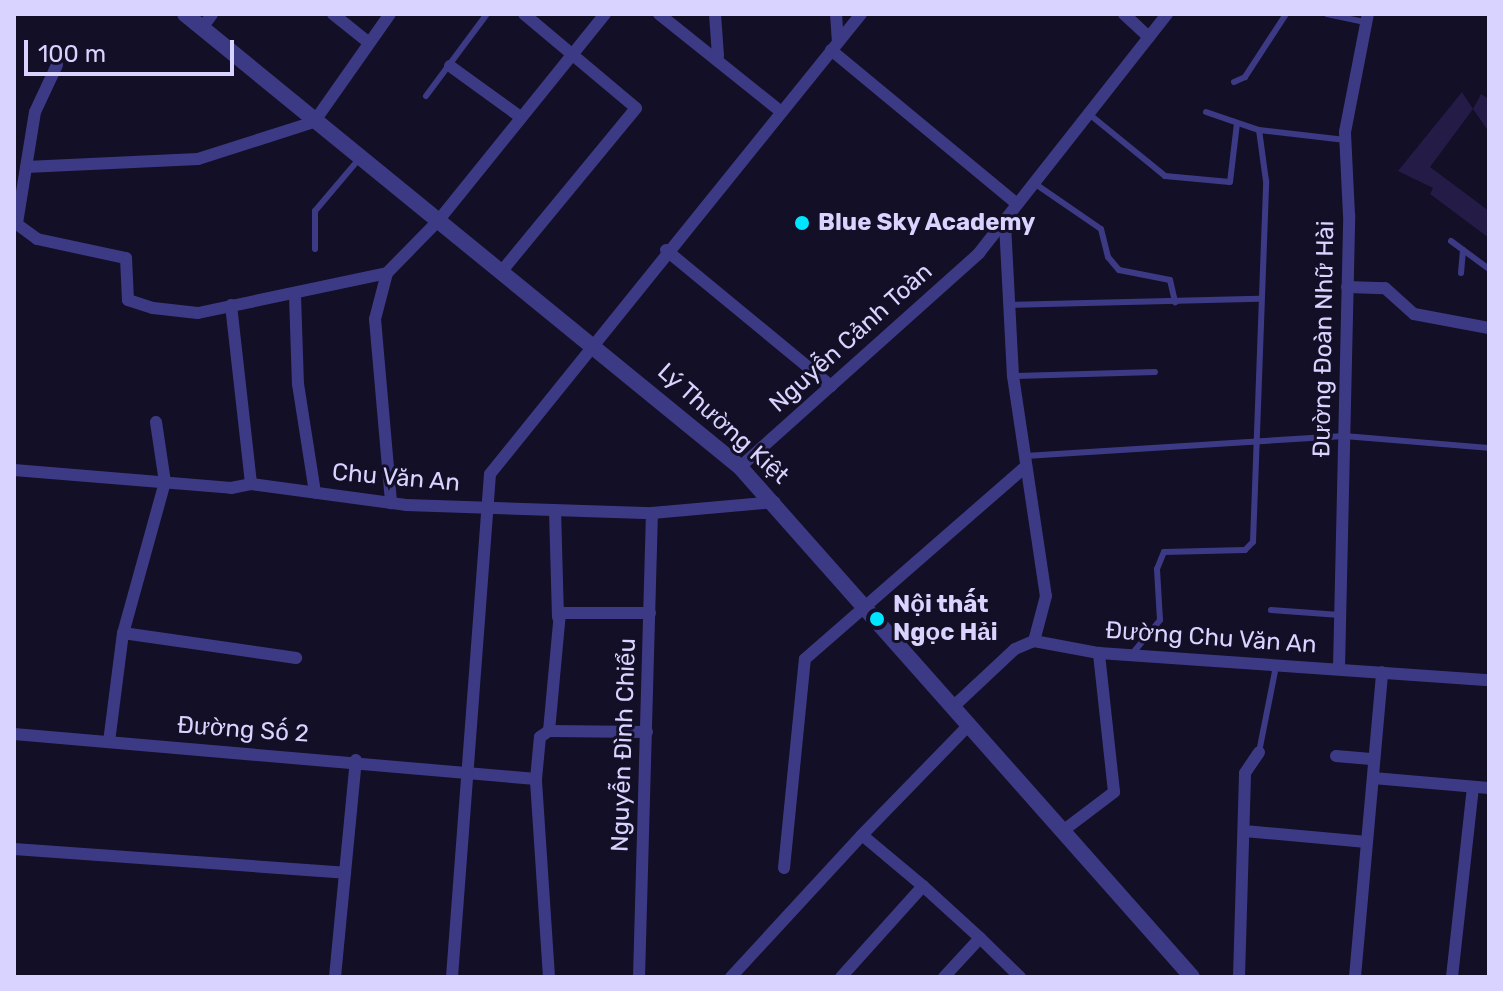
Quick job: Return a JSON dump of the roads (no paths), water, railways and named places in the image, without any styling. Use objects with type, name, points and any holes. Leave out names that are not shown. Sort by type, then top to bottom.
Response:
[{"type":"street","name":"Lý Thường Kiệt","points":[[185,14],[207,21],[314,122],[593,342],[740,467],[775,502],[862,605],[1192,977]]},
{"type":"street","points":[[333,14],[368,42]]},
{"type":"street","points":[[26,167],[198,159],[314,122],[390,14]]},
{"type":"street","points":[[501,272],[636,108],[524,14]]},
{"type":"street","points":[[391,503],[375,319],[387,273],[438,221],[519,116],[605,14]]},
{"type":"street","points":[[659,14],[718,56],[780,111]]},
{"type":"street","points":[[715,14],[718,56]]},
{"type":"street","points":[[834,46],[836,14]]},
{"type":"street","points":[[452,977],[486,508],[494,466],[666,250],[861,14]]},
{"type":"street","points":[[1124,14],[1149,37]]},
{"type":"street","name":"Nguyễn Cảnh Toàn","points":[[740,467],[1005,224],[1017,204],[1167,14]]},
{"type":"street","name":"Đường Đoàn Nhữ Hài","points":[[1339,668],[1347,287],[1345,140],[1349,94],[1367,18]]},
{"type":"street","points":[[834,46],[1017,204]]},
{"type":"street","points":[[57,65],[35,112],[16,223],[37,239],[126,258],[128,300],[198,313],[295,295],[387,273]]},
{"type":"street","points":[[450,66],[519,116]]},
{"type":"street","points":[[954,706],[1015,649],[1034,641],[1046,596],[1013,376],[1005,224]]},
{"type":"street","points":[[666,250],[831,386]]},
{"type":"street","points":[[1347,287],[1385,288],[1414,314],[1489,328]]},
{"type":"street","points":[[295,295],[298,384],[315,493]]},
{"type":"street","points":[[231,305],[251,484]]},
{"type":"street","points":[[109,742],[123,633],[165,482],[156,422]]},
{"type":"street","points":[[784,868],[803,667],[809,654],[1026,461]]},
{"type":"street","name":"Chu Văn An","points":[[14,470],[231,488],[251,484],[391,503],[486,508],[652,513],[775,502]]},
{"type":"street","points":[[549,731],[558,617],[555,510]]},
{"type":"street","name":"Nguyễn Đình Chiểu","points":[[639,977],[652,513]]},
{"type":"street","points":[[558,617],[564,611],[650,613]]},
{"type":"street","points":[[123,633],[296,658]]},
{"type":"street","name":"Đường Chu Văn An","points":[[1034,641],[1131,656],[1489,680]]},
{"type":"street","points":[[1064,830],[1114,792],[1099,653]]},
{"type":"street","points":[[1355,977],[1382,672]]},
{"type":"street","points":[[731,977],[970,724]]},
{"type":"street","points":[[549,977],[536,779],[540,737],[549,731],[647,732]]},
{"type":"street","name":"Đường Số 2","points":[[14,734],[356,760],[536,779]]},
{"type":"street","points":[[1239,977],[1245,773],[1259,752]]},
{"type":"street","points":[[1336,756],[1374,759]]},
{"type":"street","points":[[335,977],[356,760]]},
{"type":"street","points":[[1373,778],[1489,788]]},
{"type":"street","points":[[1452,977],[1473,787]]},
{"type":"street","points":[[1244,831],[1367,842]]},
{"type":"street","points":[[862,835],[923,886],[1020,977]]},
{"type":"street","points":[[14,849],[345,873]]},
{"type":"street","points":[[841,977],[923,886]]},
{"type":"street","points":[[944,977],[980,938]]},
{"type":"lane","points":[[426,96],[487,14]]},
{"type":"lane","points":[[1234,82],[1245,77],[1286,14]]},
{"type":"lane","points":[[1327,14],[1367,18]]},
{"type":"lane","points":[[1206,112],[1259,130],[1345,140]]},
{"type":"lane","points":[[1089,114],[1165,176],[1230,182],[1237,123]]},
{"type":"lane","points":[[1131,656],[1160,620],[1157,569],[1164,552],[1245,550],[1252,544],[1253,440],[1266,181],[1259,130]]},
{"type":"lane","points":[[315,249],[315,211],[359,159]]},
{"type":"lane","points":[[1034,183],[1101,229],[1108,257],[1119,270],[1170,280],[1175,302]]},
{"type":"lane","points":[[1451,241],[1489,269]]},
{"type":"lane","points":[[1461,273],[1463,250]]},
{"type":"lane","points":[[1007,305],[1259,299]]},
{"type":"lane","points":[[1013,376],[1155,372]]},
{"type":"lane","points":[[1026,461],[1253,440],[1344,436],[1489,448]]},
{"type":"lane","points":[[1271,610],[1340,615]]},
{"type":"lane","points":[[1259,752],[1277,664]]},
{"type":"place","name":"Blue Sky Academy","points":[[802,223]]},
{"type":"place","name":"Nội thất Ngọc Hải","points":[[877,619]]}]
